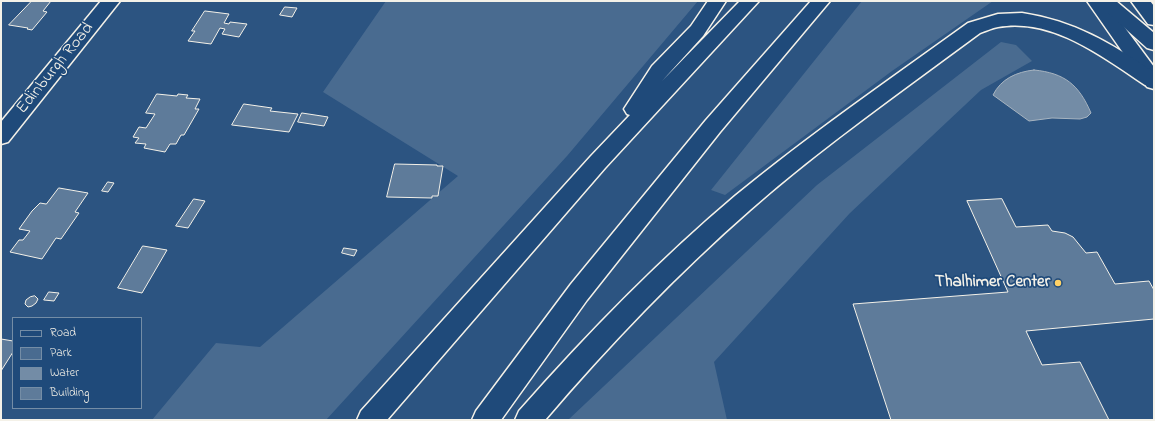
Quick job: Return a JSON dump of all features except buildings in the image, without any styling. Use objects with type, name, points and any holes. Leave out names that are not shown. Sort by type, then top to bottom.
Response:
[{"type":"main road","name":"Edinburgh Road","points":[[1,136],[111,1]]},
{"type":"main road","points":[[598,162],[659,71],[697,31],[717,1]]},
{"type":"main road","points":[[370,420],[598,162],[750,1]]},
{"type":"main road","points":[[485,420],[579,292],[713,126],[821,1]]},
{"type":"main road","points":[[1096,1],[1153,81]]},
{"type":"main road","points":[[1105,1],[1154,43]]},
{"type":"main road","points":[[1140,1],[1154,19]]},
{"type":"main road","points":[[528,420],[595,346],[687,253],[743,203],[818,144],[974,28],[990,22],[1010,19],[1049,24],[1084,37],[1153,81]]},
{"type":"green space","points":[[386,1],[698,1],[567,156],[326,420],[152,420],[216,343],[260,347],[458,176],[323,92]]},
{"type":"green space","points":[[862,1],[993,1],[892,71],[725,195],[711,190]]},
{"type":"green space","points":[[1001,42],[1016,45],[1032,61],[981,90],[850,213],[714,362],[727,420],[568,420],[817,185]]},
{"type":"water","points":[[1034,70],[1054,74],[1070,82],[1081,95],[1091,113],[1087,117],[1080,119],[1052,118],[1029,121],[993,95],[996,89],[1010,77],[1021,72]]},
{"type":"place","name":"Thalhimer Center","points":[[1058,283]]}]
